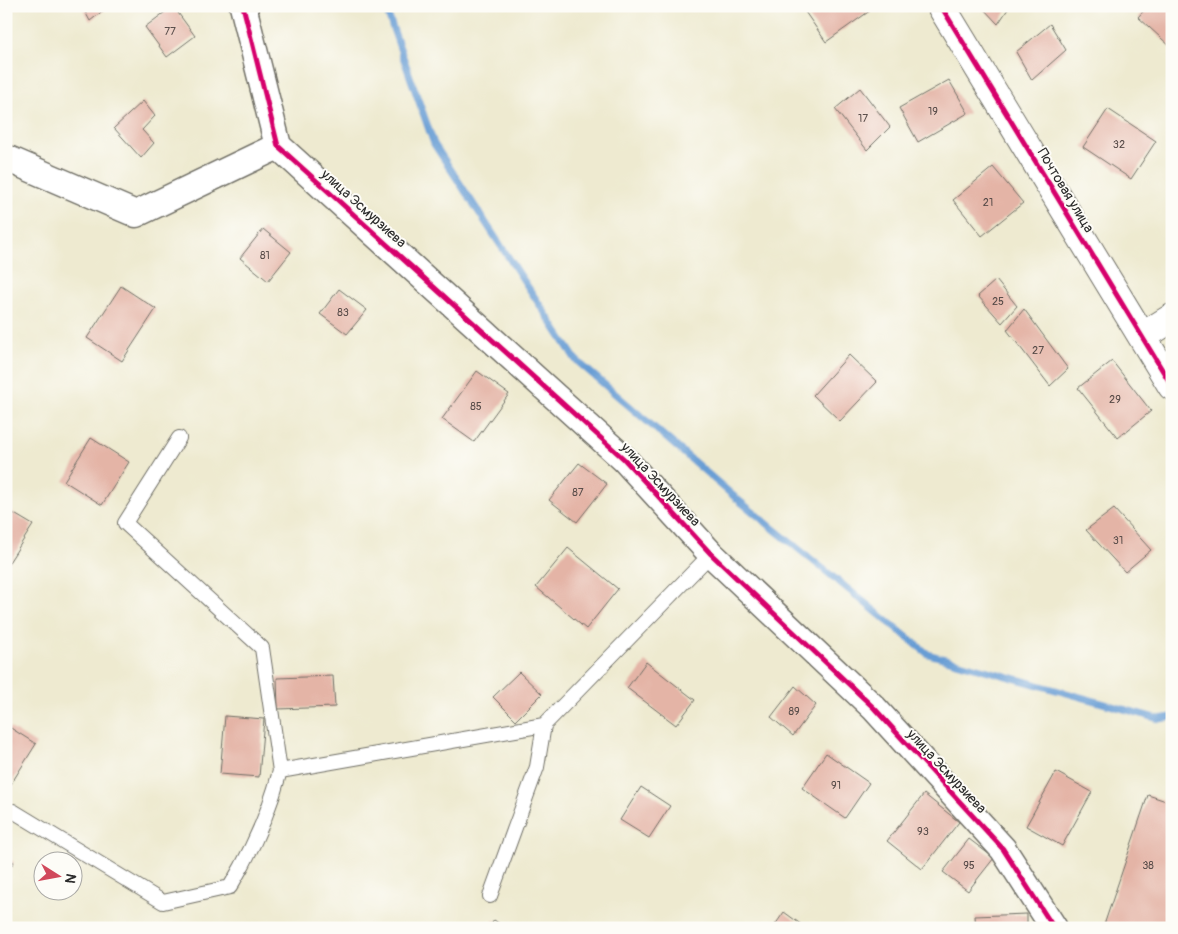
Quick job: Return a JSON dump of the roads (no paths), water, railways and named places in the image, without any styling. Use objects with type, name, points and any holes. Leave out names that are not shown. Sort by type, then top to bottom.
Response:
[{"type":"street","points":[[6,158],[136,214],[278,146],[243,6]]},
{"type":"street","name":"Почтовая улица","points":[[941,6],[1172,386]]},
{"type":"street","name":"улица Эсмурзиева","points":[[278,146],[624,459],[711,554],[874,708],[1003,849],[1054,928]]},
{"type":"street","points":[[1143,336],[1172,318]]},
{"type":"lane","points":[[13,811],[163,902],[230,887],[252,851],[272,804],[280,771],[262,648],[126,523],[179,438]]},
{"type":"lane","points":[[490,896],[537,767],[544,725],[711,554]]},
{"type":"lane","points":[[280,771],[544,725]]},
{"type":"waterway","points":[[385,6],[434,144],[576,360],[737,499],[928,654],[1159,719],[1172,717]]}]
